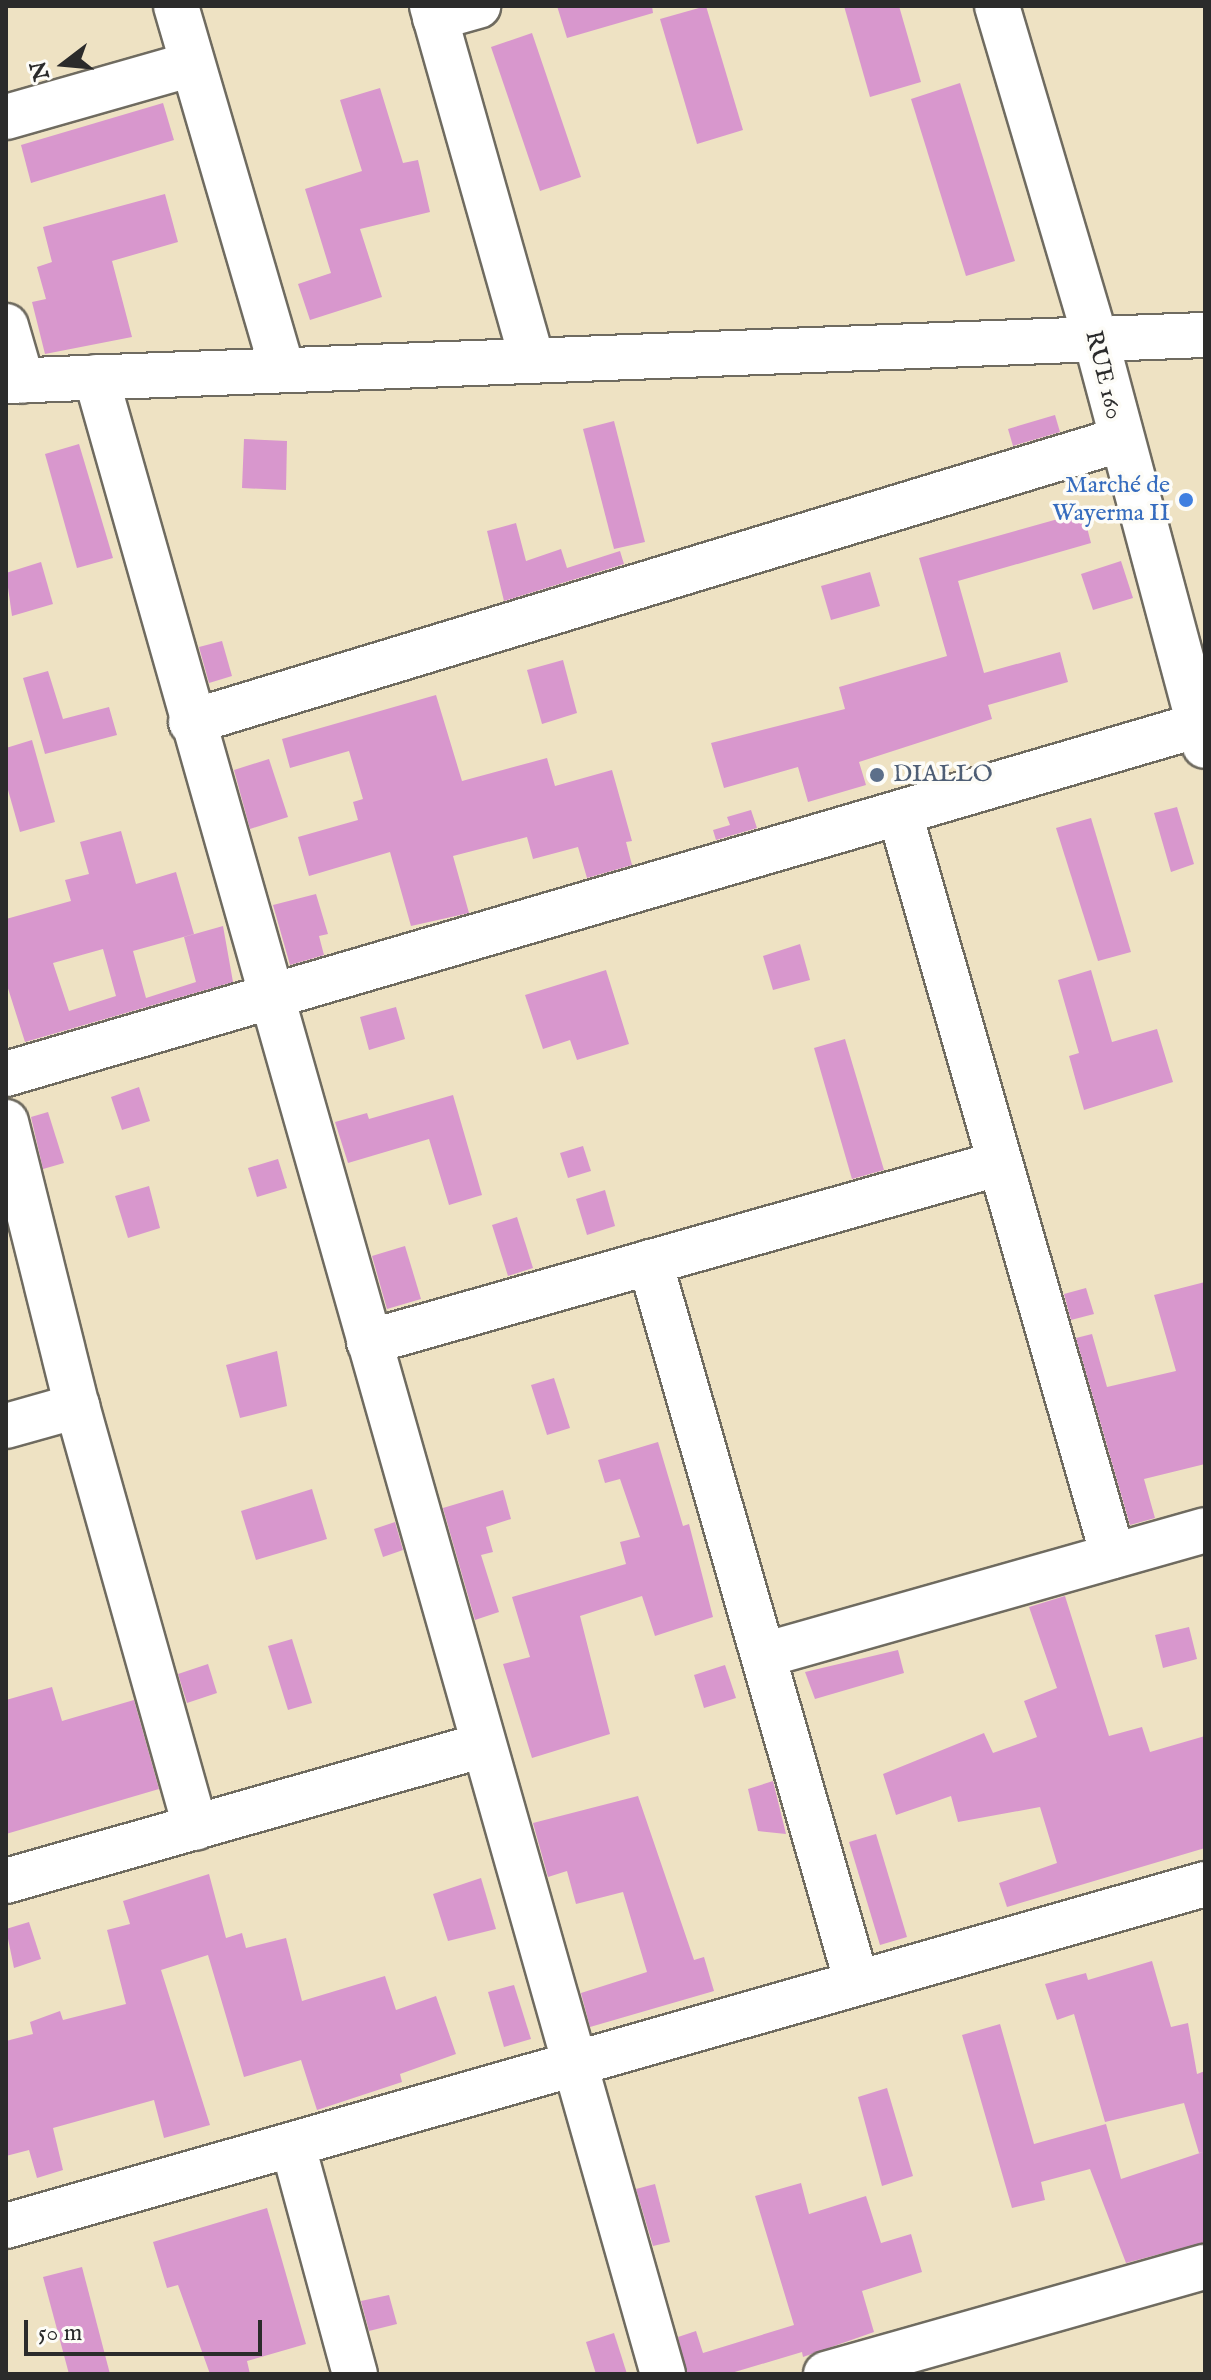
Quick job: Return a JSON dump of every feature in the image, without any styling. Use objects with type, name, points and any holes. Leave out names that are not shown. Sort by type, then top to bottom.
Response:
[{"type":"street","points":[[176,6],[282,368]]},
{"type":"street","points":[[478,6],[434,12],[532,359]]},
{"type":"street","name":"RUE 160","points":[[997,6],[1096,340],[1119,440],[1202,735]]},
{"type":"street","points":[[6,117],[192,64]]},
{"type":"street","points":[[6,326],[14,381],[282,368],[1205,335]]},
{"type":"street","points":[[96,377],[191,722],[271,993],[663,2374]]},
{"type":"street","points":[[191,722],[1119,440]]},
{"type":"street","points":[[6,1074],[271,993],[900,814],[1202,735]]},
{"type":"street","points":[[900,814],[997,1164],[1113,1556]]},
{"type":"street","points":[[6,1122],[77,1406],[196,1828]]},
{"type":"street","points":[[369,1342],[997,1164]]},
{"type":"street","points":[[650,1262],[857,1983]]},
{"type":"street","points":[[6,1426],[77,1406]]},
{"type":"street","points":[[764,1655],[1205,1530]]},
{"type":"street","points":[[6,1881],[482,1745]]},
{"type":"street","points":[[6,2226],[857,1983],[1203,1891]]},
{"type":"street","points":[[293,2146],[355,2374]]},
{"type":"street","points":[[826,2374],[959,2356],[1205,2267]]},
{"type":"building","points":[[557,6],[652,6],[653,13],[567,38]]},
{"type":"building","points":[[706,6],[743,130],[697,144],[660,19]]},
{"type":"building","points":[[844,6],[899,6],[921,82],[870,97]]},
{"type":"building","points":[[532,33],[581,177],[540,191],[491,47]]},
{"type":"building","points":[[960,83],[1015,261],[966,276],[911,99]]},
{"type":"building","points":[[380,88],[403,163],[418,160],[430,212],[360,229],[382,297],[310,320],[298,284],[331,273],[305,189],[362,171],[340,100]]},
{"type":"building","points":[[163,103],[174,140],[31,183],[21,145]]},
{"type":"building","points":[[165,194],[178,242],[112,261],[132,337],[45,354],[32,302],[46,299],[37,267],[52,262],[43,227]]},
{"type":"building","points":[[1055,415],[1060,432],[1013,446],[1008,429]]},
{"type":"building","points":[[614,421],[645,542],[614,549],[583,429]]},
{"type":"building","points":[[244,439],[287,441],[286,490],[242,488]]},
{"type":"building","points":[[79,444],[113,558],[77,568],[45,454]]},
{"type":"building","points":[[1083,512],[1091,543],[958,581],[984,673],[1060,652],[1068,682],[988,705],[992,719],[859,762],[866,785],[808,802],[798,767],[724,788],[711,743],[845,709],[839,687],[947,656],[919,558]]},
{"type":"building","points":[[516,523],[526,561],[561,549],[567,568],[620,551],[624,564],[504,601],[487,531]]},
{"type":"building","points":[[1121,561],[1133,598],[1093,610],[1081,574]]},
{"type":"building","points":[[41,562],[53,604],[12,616],[6,573]]},
{"type":"building","points":[[870,572],[880,606],[831,620],[821,586]]},
{"type":"building","points":[[222,641],[232,676],[209,683],[199,647]]},
{"type":"building","points":[[563,660],[577,713],[542,724],[527,670]]},
{"type":"building","points":[[48,671],[63,719],[109,707],[117,735],[45,754],[23,678]]},
{"type":"building","points":[[436,695],[462,781],[547,758],[555,786],[612,770],[632,841],[626,842],[632,865],[587,878],[578,847],[533,859],[527,837],[453,856],[469,913],[411,926],[390,852],[309,876],[298,837],[358,820],[353,802],[363,799],[349,751],[290,768],[282,739]]},
{"type":"building","points":[[32,740],[55,822],[20,832],[6,783],[6,748]]},
{"type":"building","points":[[269,759],[288,817],[250,829],[234,770]]},
{"type":"building","points":[[1177,807],[1194,864],[1171,872],[1154,813]]},
{"type":"building","points":[[751,810],[757,828],[716,840],[713,830],[730,825],[727,817]]},
{"type":"building","points":[[1091,818],[1131,952],[1098,961],[1056,828]]},
{"type":"building","points":[[121,831],[136,884],[176,872],[194,934],[133,951],[146,998],[196,982],[184,937],[223,926],[233,982],[25,1042],[6,982],[6,919],[71,901],[65,880],[89,874],[80,842]],"holes":[[[103,949],[116,996],[69,1011],[53,963]]]},
{"type":"building","points":[[316,894],[328,934],[319,936],[324,955],[290,965],[273,905]]},
{"type":"building","points":[[800,944],[810,980],[773,990],[763,956]]},
{"type":"building","points":[[606,970],[629,1044],[577,1060],[570,1040],[543,1049],[525,995]]},
{"type":"building","points":[[1091,970],[1112,1042],[1157,1029],[1173,1082],[1084,1110],[1069,1056],[1079,1053],[1058,980]]},
{"type":"building","points":[[396,1007],[405,1039],[369,1050],[360,1017]]},
{"type":"building","points":[[845,1039],[884,1170],[852,1179],[814,1048]]},
{"type":"building","points":[[139,1087],[150,1121],[122,1130],[111,1097]]},
{"type":"building","points":[[453,1095],[482,1195],[449,1205],[429,1139],[348,1163],[335,1122],[367,1113],[369,1119]]},
{"type":"building","points":[[48,1112],[64,1163],[43,1169],[31,1117]]},
{"type":"building","points":[[583,1146],[591,1171],[568,1178],[560,1153]]},
{"type":"building","points":[[278,1159],[287,1188],[257,1197],[248,1168]]},
{"type":"building","points":[[149,1186],[160,1228],[128,1238],[115,1196]]},
{"type":"building","points":[[605,1190],[615,1226],[587,1235],[576,1199]]},
{"type":"building","points":[[517,1217],[533,1268],[508,1276],[492,1225]]},
{"type":"building","points":[[405,1246],[421,1299],[387,1309],[372,1256]]},
{"type":"building","points":[[1205,1282],[1205,1464],[1144,1479],[1155,1518],[1130,1525],[1076,1338],[1092,1334],[1107,1387],[1176,1371],[1154,1295]]},
{"type":"building","points":[[1086,1288],[1094,1314],[1071,1320],[1064,1294]]},
{"type":"building","points":[[277,1351],[287,1406],[240,1418],[226,1365]]},
{"type":"building","points":[[554,1378],[570,1428],[547,1435],[531,1385]]},
{"type":"building","points":[[658,1442],[683,1526],[689,1524],[713,1617],[655,1636],[642,1596],[580,1616],[610,1734],[532,1758],[503,1664],[530,1657],[512,1597],[626,1564],[620,1542],[640,1537],[620,1479],[605,1483],[598,1460]]},
{"type":"building","points":[[312,1489],[327,1539],[256,1560],[241,1511]]},
{"type":"building","points":[[503,1490],[511,1519],[486,1527],[493,1552],[481,1555],[499,1612],[475,1620],[443,1508]]},
{"type":"building","points":[[395,1522],[403,1550],[383,1557],[374,1529]]},
{"type":"building","points":[[1065,1596],[1109,1736],[1142,1727],[1150,1752],[1205,1736],[1205,1848],[1007,1907],[999,1883],[1057,1863],[1040,1807],[958,1822],[951,1796],[896,1815],[883,1774],[984,1733],[993,1753],[1037,1737],[1024,1701],[1057,1688],[1029,1607]]},
{"type":"building","points":[[1189,1627],[1197,1659],[1163,1668],[1155,1635]]},
{"type":"building","points":[[292,1639],[312,1703],[288,1710],[268,1646]]},
{"type":"building","points":[[898,1650],[904,1673],[815,1699],[805,1672]]},
{"type":"building","points":[[208,1664],[217,1693],[187,1703],[178,1674]]},
{"type":"building","points":[[725,1665],[736,1698],[704,1708],[694,1675]]},
{"type":"building","points":[[52,1687],[62,1721],[134,1700],[159,1789],[6,1834],[6,1700]]},
{"type":"building","points":[[773,1781],[786,1834],[758,1831],[748,1789]]},
{"type":"building","points":[[638,1796],[694,1960],[704,1957],[714,1991],[590,2027],[581,1993],[647,1972],[623,1892],[576,1904],[567,1871],[548,1877],[533,1823]]},
{"type":"building","points":[[876,1834],[907,1937],[880,1945],[849,1842]]},
{"type":"building","points":[[209,1874],[226,1938],[242,1933],[246,1948],[286,1938],[302,2001],[385,1976],[396,2010],[436,1996],[456,2054],[400,2074],[402,2082],[317,2110],[301,2060],[244,2077],[208,1955],[161,1970],[210,2125],[164,2138],[154,2100],[53,2128],[63,2170],[37,2178],[29,2150],[6,2156],[6,2041],[33,2034],[30,2022],[60,2011],[63,2020],[126,2004],[107,1930],[130,1924],[123,1901]]},
{"type":"building","points":[[481,1878],[496,1929],[448,1941],[433,1894]]},
{"type":"building","points":[[29,1922],[41,1959],[14,1968],[6,1929]]},
{"type":"building","points":[[1152,1961],[1171,2027],[1188,2023],[1197,2074],[1205,2071],[1205,2242],[1126,2263],[1090,2169],[1041,2182],[1045,2200],[1012,2208],[962,2035],[1000,2024],[1034,2144],[1106,2124],[1121,2179],[1203,2152],[1199,2153],[1184,2103],[1105,2122],[1074,2014],[1057,2020],[1045,1984],[1086,1973],[1088,1980]]},
{"type":"building","points":[[514,1985],[531,2039],[504,2047],[488,1992]]},
{"type":"building","points":[[887,2088],[913,2176],[882,2186],[858,2097]]},
{"type":"building","points":[[801,2183],[809,2214],[866,2196],[881,2243],[911,2234],[922,2272],[862,2291],[874,2332],[803,2357],[802,2352],[728,2374],[687,2374],[678,2337],[696,2331],[703,2353],[794,2325],[755,2196]]},
{"type":"building","points":[[655,2184],[670,2242],[653,2246],[636,2189]]},
{"type":"building","points":[[267,2208],[306,2344],[247,2361],[250,2374],[210,2374],[178,2285],[167,2288],[153,2242]]},
{"type":"building","points":[[82,2267],[110,2374],[69,2374],[43,2277]]},
{"type":"building","points":[[389,2295],[397,2324],[369,2331],[361,2301]]},
{"type":"building","points":[[614,2333],[627,2374],[596,2374],[586,2342]]},
{"type":"place","name":"Marché de Wayerma II","points":[[1186,500]]},
{"type":"place","name":"DIALLO","points":[[877,775]]}]
